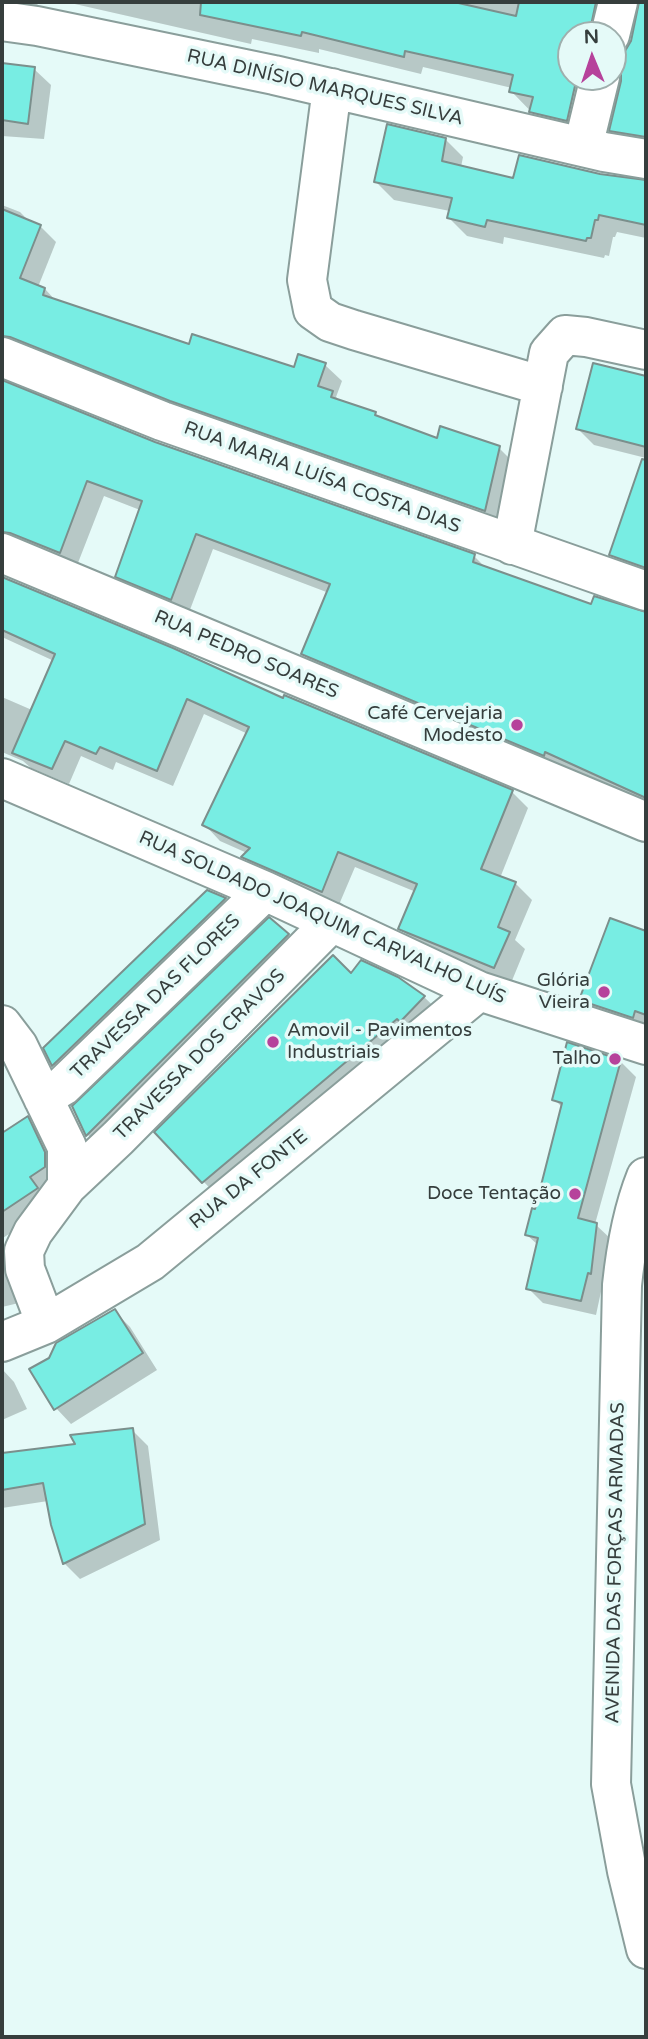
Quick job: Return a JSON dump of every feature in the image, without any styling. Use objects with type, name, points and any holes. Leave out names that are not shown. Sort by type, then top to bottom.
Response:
[{"type":"street","points":[[613,21],[618,2]]},
{"type":"street","name":"RUA DINÍSIO MARQUES SILVA","points":[[27,17],[646,159]]},
{"type":"street","points":[[332,88],[307,280],[313,310],[330,322],[354,330],[543,386]]},
{"type":"street","points":[[583,146],[597,91]]},
{"type":"street","points":[[512,545],[549,353],[565,335],[646,350]]},
{"type":"street","name":"RUA MARIA LUÍSA COSTA DIAS","points":[[2,357],[162,421],[646,591]]},
{"type":"street","name":"RUA PEDRO SOARES","points":[[2,553],[646,822]]},
{"type":"street","name":"RUA SOLDADO JOAQUIM CARVALHO LUÍS","points":[[2,778],[265,891],[479,991],[646,1045]]},
{"type":"street","name":"TRAVESSA DAS FLORES","points":[[43,1098],[64,1086],[265,891]]},
{"type":"street","name":"TRAVESSA DOS CRAVOS","points":[[46,1324],[25,1269],[24,1251],[33,1233],[67,1185],[118,1138],[332,922]]},
{"type":"street","name":"RUA DA FONTE","points":[[2,1342],[46,1324],[150,1262],[479,991]]},
{"type":"street","points":[[2,1025],[18,1046],[66,1147],[67,1185]]},
{"type":"street","name":"AVENIDA DAS FORÇAS ARMADAS","points":[[646,1177],[635,1203],[622,1285],[611,1784],[627,1871],[646,1949]]},
{"type":"building","points":[[201,2],[454,2],[516,16],[519,2],[596,2],[592,21],[557,21],[557,91],[574,91],[567,121],[529,112],[533,97],[509,92],[513,75],[405,51],[404,57],[302,32],[301,36],[200,15]]},
{"type":"building","points":[[639,2],[646,2],[646,137],[609,131],[619,91],[627,91],[627,48],[631,41]]},
{"type":"building","points":[[2,63],[35,67],[28,124],[2,120]]},
{"type":"building","points":[[387,124],[446,138],[442,161],[513,178],[519,155],[600,174],[646,180],[646,225],[599,215],[598,220],[595,220],[591,238],[586,241],[487,220],[485,227],[447,218],[452,198],[374,182]]},
{"type":"building","points":[[2,209],[41,225],[20,278],[45,288],[43,295],[189,344],[192,334],[294,367],[298,354],[326,363],[318,386],[333,391],[331,397],[376,412],[375,415],[437,438],[440,426],[500,446],[485,511],[170,401],[2,336]]},
{"type":"building","points":[[593,363],[646,376],[646,447],[576,429]]},
{"type":"building","points":[[2,380],[155,442],[475,554],[473,562],[591,604],[594,596],[646,612],[646,798],[545,752],[544,756],[301,654],[330,584],[196,534],[171,600],[115,577],[142,501],[87,481],[60,553],[2,532]]},
{"type":"building","points":[[642,459],[646,460],[646,568],[609,555]]},
{"type":"building","points":[[2,577],[173,648],[283,698],[284,695],[513,790],[481,869],[516,882],[498,927],[510,932],[494,968],[398,929],[417,884],[338,852],[322,892],[241,857],[250,848],[202,825],[249,727],[187,699],[157,771],[100,747],[96,754],[65,741],[52,769],[12,753],[55,654],[2,630]]},
{"type":"building","points":[[207,890],[226,898],[52,1066],[43,1048]]},
{"type":"building","points":[[269,917],[289,934],[86,1136],[72,1106]]},
{"type":"building","points":[[610,918],[646,931],[646,1015],[635,1011],[633,1018],[579,1000]]},
{"type":"building","points":[[333,955],[351,973],[361,960],[398,977],[425,996],[400,1022],[397,1019],[202,1183],[154,1132]]},
{"type":"building","points":[[567,1042],[621,1060],[578,1218],[597,1223],[591,1274],[588,1273],[581,1301],[526,1289],[538,1238],[525,1235],[532,1208],[535,1209],[562,1103],[552,1100]]},
{"type":"building","points":[[28,1116],[45,1152],[45,1167],[30,1177],[38,1188],[2,1212],[2,1133]]},
{"type":"building","points":[[115,1309],[143,1353],[54,1410],[29,1369],[49,1358],[56,1343]]},
{"type":"building","points":[[133,1428],[145,1524],[63,1564],[51,1525],[43,1483],[2,1490],[2,1453],[75,1444],[70,1435]]},
{"type":"place","name":"Café Cervejaria Modesto","points":[[517,725]]},
{"type":"place","name":"Glória Vieira","points":[[604,992]]},
{"type":"place","name":"Amovil - Pavimentos Industriais","points":[[273,1042]]},
{"type":"place","name":"Talho","points":[[615,1059]]},
{"type":"place","name":"Doce Tentação","points":[[575,1194]]}]
